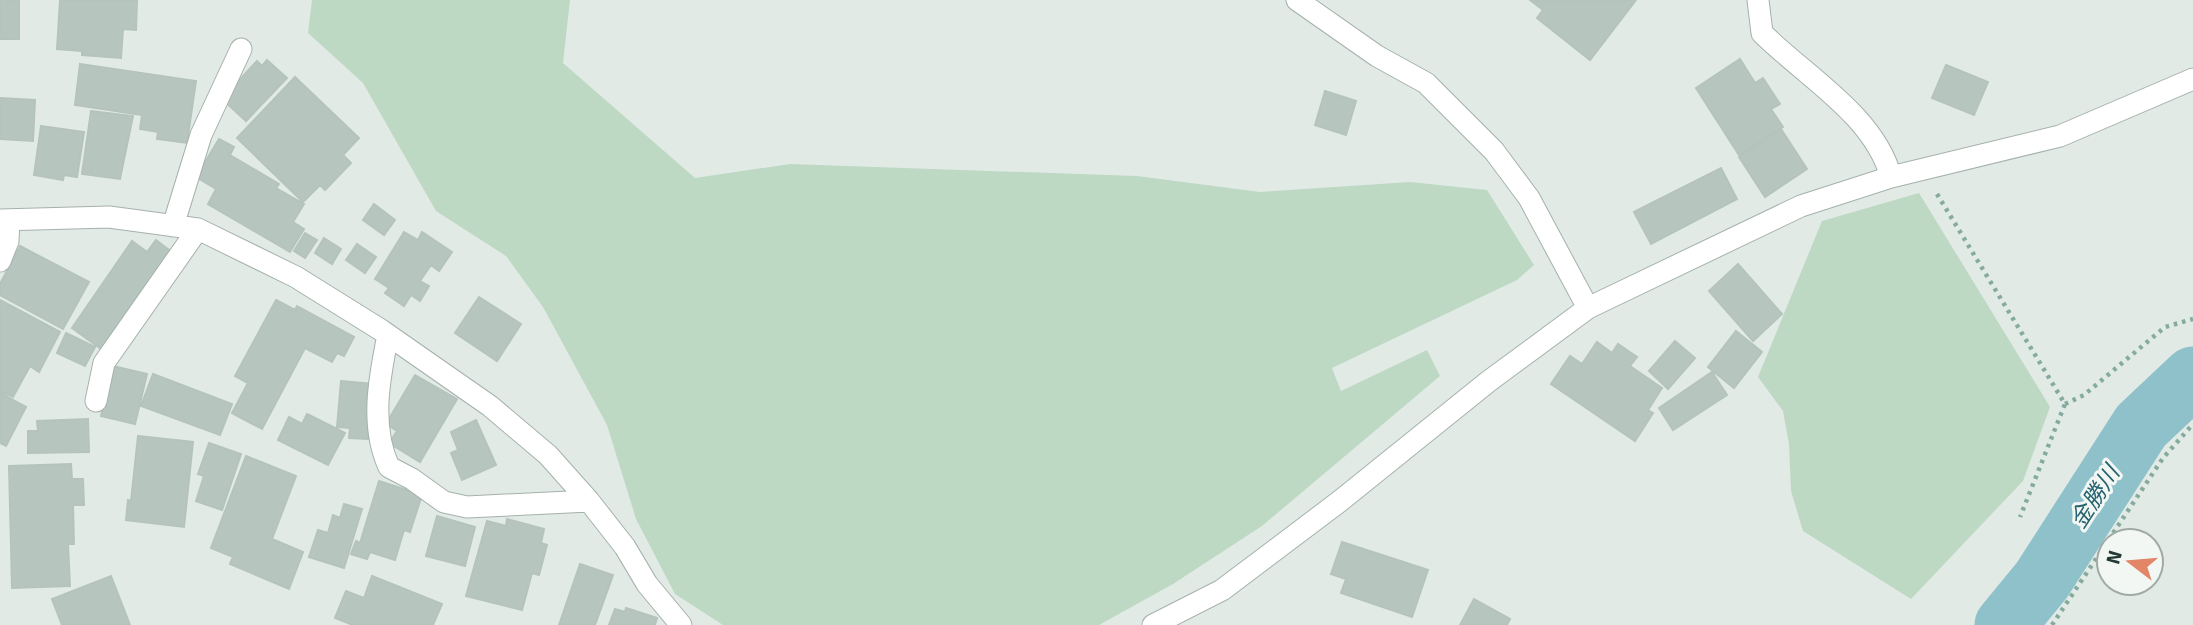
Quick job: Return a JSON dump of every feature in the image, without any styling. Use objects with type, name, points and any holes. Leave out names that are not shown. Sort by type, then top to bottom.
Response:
[{"type":"street","points":[[1297,0],[1377,56],[1426,83],[1494,151],[1529,198],[1588,308]]},
{"type":"street","points":[[1758,0],[1762,33],[1836,97],[1885,153],[1891,177]]},
{"type":"street","points":[[173,226],[201,135],[242,49]]},
{"type":"street","points":[[1153,625],[1222,590],[1489,381],[1588,308],[1801,206],[1891,177],[2060,136],[2193,79]]},
{"type":"street","points":[[0,261],[8,241],[4,220],[109,217],[198,229],[296,277],[388,335],[491,406],[548,455],[625,547],[647,583],[681,625]]},
{"type":"street","points":[[96,401],[104,363],[198,229]]},
{"type":"street","points":[[388,335],[382,364],[377,434],[389,467],[412,479],[444,502],[467,507],[589,501]]},
{"type":"path","points":[[1922,170],[2064,404]]},
{"type":"path","points":[[2020,517],[2064,404],[2084,395],[2165,327],[2193,318]]},
{"type":"path","points":[[2052,625],[2163,458],[2193,424]]},
{"type":"green space","points":[[312,0],[570,0],[563,63],[695,178],[790,164],[1137,176],[1260,192],[1410,182],[1487,190],[1534,265],[1517,280],[1332,368],[1341,391],[1427,350],[1440,376],[1262,526],[1173,584],[1099,625],[723,625],[675,594],[636,519],[607,425],[543,307],[506,256],[436,211],[363,83],[308,33]]},
{"type":"green space","points":[[1919,193],[2050,407],[2023,481],[1911,599],[1803,531],[1791,491],[1789,444],[1783,411],[1758,377],[1822,221]]},
{"type":"building","points":[[0,0],[19,0],[19,39],[0,39]]},
{"type":"building","points":[[60,0],[137,1],[136,30],[123,29],[121,58],[82,55],[82,51],[57,49]]},
{"type":"building","points":[[1530,0],[1636,0],[1590,60],[1537,18],[1543,10]]},
{"type":"building","points":[[1740,59],[1755,83],[1763,78],[1780,104],[1771,109],[1783,127],[1739,155],[1696,88]]},
{"type":"building","points":[[267,60],[287,78],[246,121],[222,99],[257,61],[262,66]]},
{"type":"building","points":[[80,64],[196,81],[187,143],[157,139],[158,132],[140,129],[142,115],[75,105]]},
{"type":"building","points":[[1946,65],[1988,82],[1974,115],[1932,98]]},
{"type":"building","points":[[295,77],[359,138],[343,155],[351,163],[325,190],[320,185],[303,202],[237,138]]},
{"type":"building","points":[[1325,91],[1356,101],[1346,135],[1315,125]]},
{"type":"building","points":[[0,98],[35,100],[33,141],[0,139]]},
{"type":"building","points":[[91,111],[133,116],[120,179],[82,174]]},
{"type":"building","points":[[41,126],[84,132],[77,177],[64,175],[63,180],[34,175]]},
{"type":"building","points":[[1781,129],[1807,169],[1765,197],[1739,157]]},
{"type":"building","points":[[219,139],[234,147],[230,155],[279,184],[276,188],[304,204],[293,222],[304,229],[290,252],[208,204],[216,189],[196,177]]},
{"type":"building","points":[[1721,168],[1737,199],[1651,244],[1634,212]]},
{"type":"building","points":[[374,204],[395,220],[384,235],[363,220]]},
{"type":"building","points":[[404,232],[418,240],[422,232],[452,252],[439,271],[431,265],[420,281],[429,286],[420,301],[411,295],[404,306],[385,293],[389,288],[375,279]]},
{"type":"building","points":[[305,233],[317,240],[305,258],[294,251]]},
{"type":"building","points":[[324,238],[341,249],[332,264],[315,253]]},
{"type":"building","points":[[156,240],[173,253],[104,351],[72,328],[132,241],[147,252]]},
{"type":"building","points":[[357,244],[376,257],[365,273],[346,260]]},
{"type":"building","points":[[20,246],[89,282],[63,329],[0,295],[0,284]]},
{"type":"building","points":[[1738,264],[1782,314],[1753,341],[1709,291]]},
{"type":"building","points":[[479,297],[521,324],[497,361],[455,333]]},
{"type":"building","points":[[0,300],[60,332],[39,372],[30,366],[13,397],[0,391]]},
{"type":"building","points":[[276,300],[295,310],[297,306],[354,337],[344,356],[337,353],[332,362],[305,348],[262,429],[232,413],[248,383],[235,376]]},
{"type":"building","points":[[1736,331],[1762,352],[1734,388],[1708,367]]},
{"type":"building","points":[[66,333],[95,347],[85,366],[57,353]]},
{"type":"building","points":[[1675,341],[1695,358],[1668,389],[1649,371]]},
{"type":"building","points":[[1597,342],[1612,353],[1618,344],[1637,357],[1630,366],[1662,388],[1648,410],[1653,413],[1635,441],[1551,384],[1570,356],[1582,364]]},
{"type":"building","points":[[113,366],[147,374],[135,424],[101,416]]},
{"type":"building","points":[[1712,372],[1727,395],[1673,430],[1659,408]]},
{"type":"building","points":[[153,374],[232,404],[220,435],[141,406]]},
{"type":"building","points":[[415,375],[457,399],[420,462],[389,443],[397,431],[386,424]]},
{"type":"building","points":[[341,381],[373,384],[368,439],[349,438],[350,428],[337,427]]},
{"type":"building","points":[[0,393],[26,407],[6,446],[0,443]]},
{"type":"building","points":[[307,414],[345,433],[328,465],[278,440],[289,417],[302,424]]},
{"type":"building","points":[[88,419],[89,452],[28,453],[28,431],[38,431],[37,421]]},
{"type":"building","points":[[476,420],[496,465],[462,480],[451,453],[458,450],[451,432]]},
{"type":"building","points":[[138,436],[193,442],[184,527],[126,520],[128,500],[131,501]]},
{"type":"building","points":[[209,443],[241,454],[222,510],[196,501],[204,476],[198,474]]},
{"type":"building","points":[[246,456],[296,476],[272,539],[303,552],[289,589],[230,564],[233,557],[211,548]]},
{"type":"building","points":[[71,464],[72,479],[83,479],[84,505],[73,505],[74,544],[68,544],[70,586],[12,588],[9,466]]},
{"type":"building","points":[[379,481],[422,495],[410,532],[404,530],[395,560],[370,552],[367,559],[351,554],[356,541],[360,543]]},
{"type":"building","points":[[344,504],[362,509],[344,568],[309,557],[318,530],[328,533],[333,515],[340,518]]},
{"type":"building","points":[[437,516],[475,527],[465,566],[426,556]]},
{"type":"building","points":[[507,519],[544,529],[541,543],[547,545],[539,575],[532,573],[522,610],[466,596],[487,521],[506,526]]},
{"type":"building","points":[[1342,542],[1428,570],[1412,617],[1341,593],[1346,579],[1331,574]]},
{"type":"building","points":[[580,564],[613,575],[595,625],[559,625]]},
{"type":"building","points":[[111,576],[130,625],[62,625],[52,599]]},
{"type":"building","points":[[372,576],[442,604],[433,625],[353,625],[335,618],[346,591],[364,598]]},
{"type":"building","points":[[1474,599],[1510,619],[1507,625],[1460,625]]},
{"type":"building","points":[[626,608],[657,618],[655,625],[609,625],[615,609],[625,612]]},
{"type":"waterway","name":"金勝川","points":[[2005,625],[2042,580],[2141,426],[2193,377]]}]
